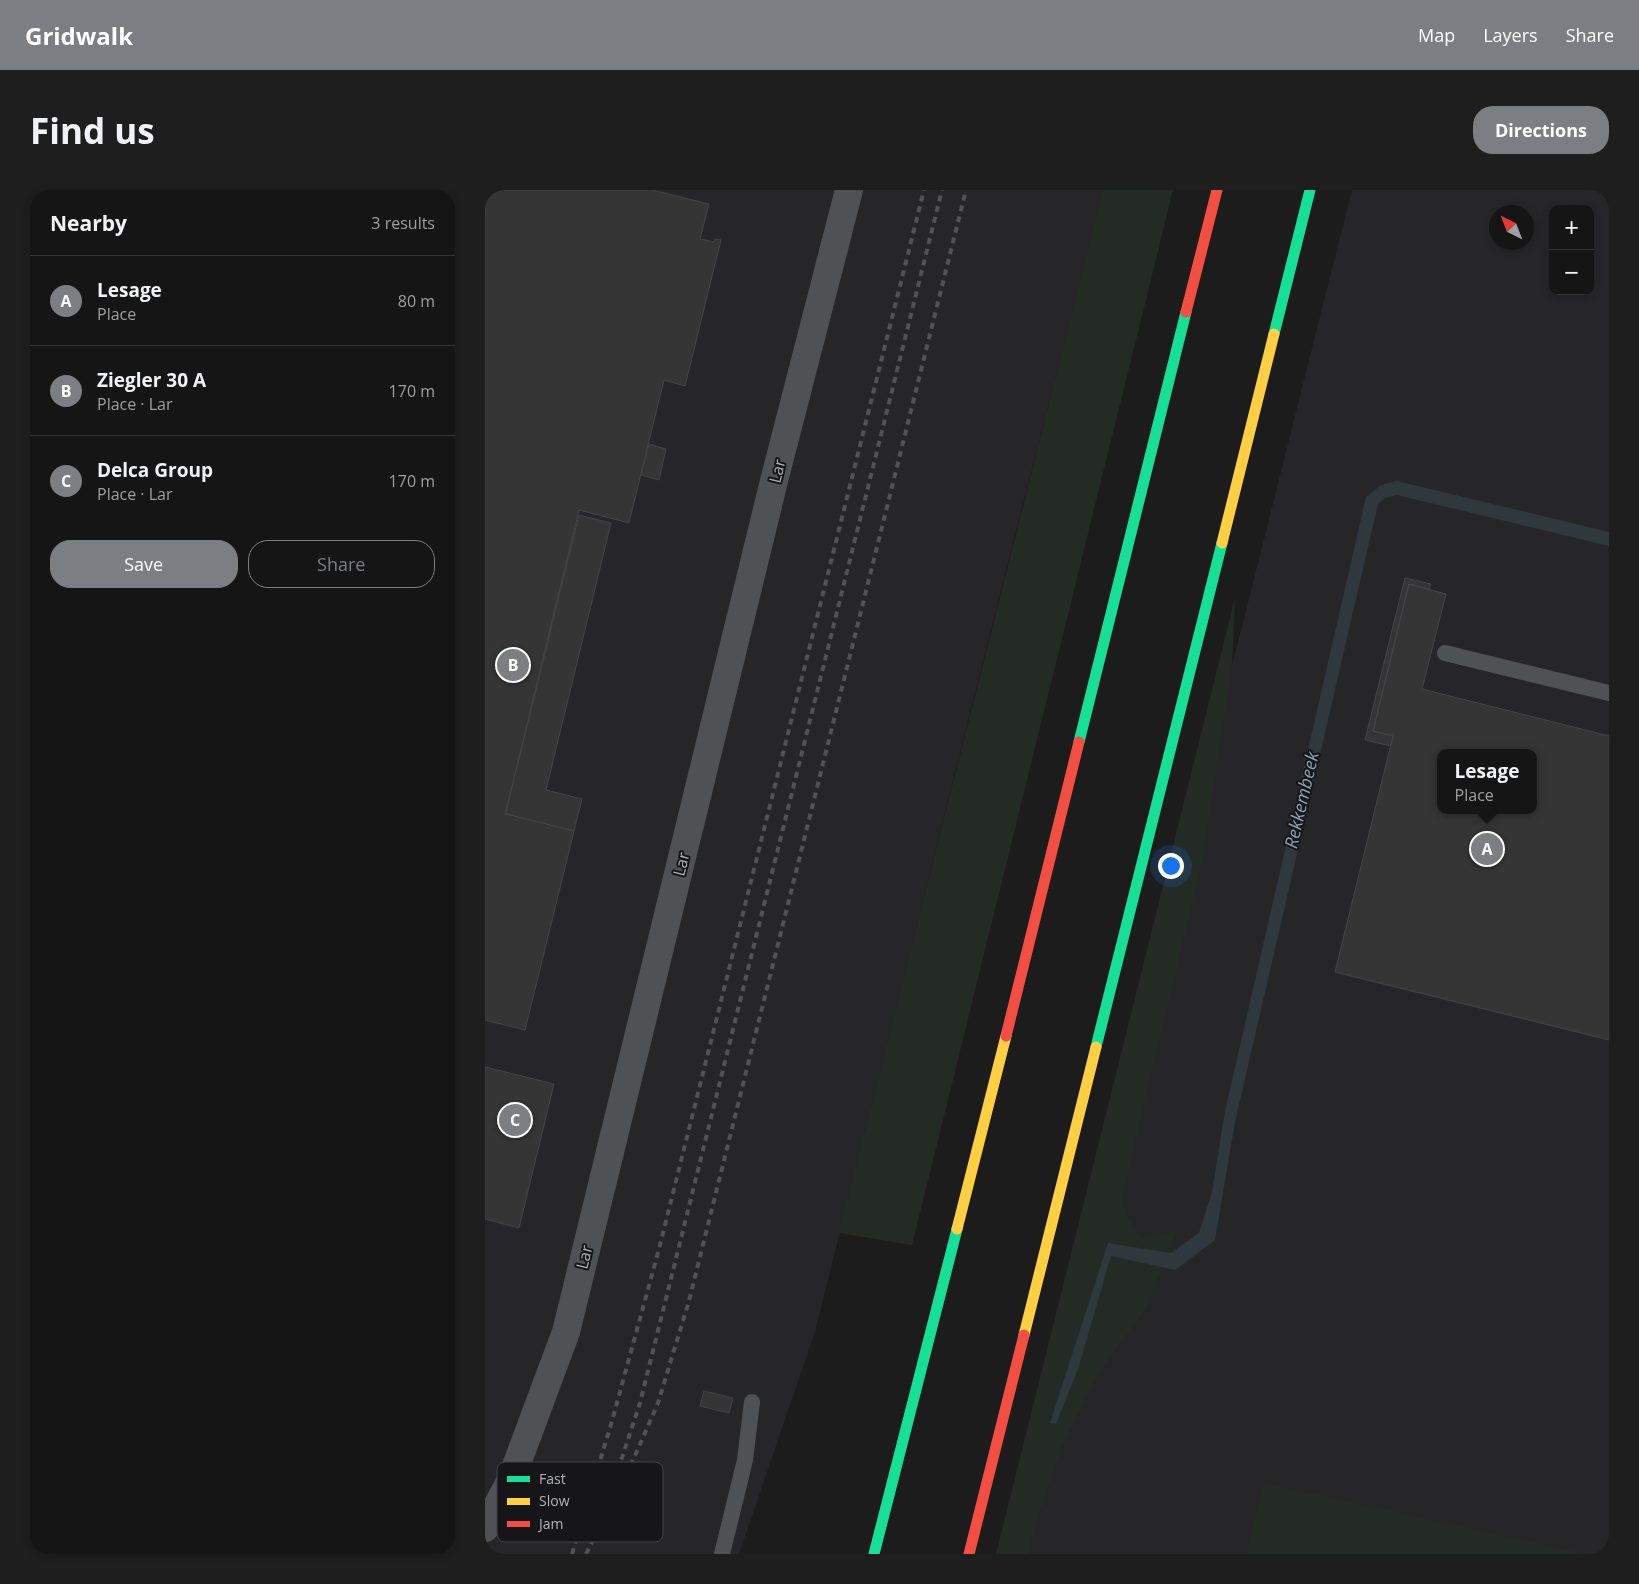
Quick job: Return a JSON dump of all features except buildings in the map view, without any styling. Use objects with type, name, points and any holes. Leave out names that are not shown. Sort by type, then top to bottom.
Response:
[{"type":"highway","points":[[874,1554],[990,1100],[1217,190]]},
{"type":"highway","points":[[969,1554],[1310,190]]},
{"type":"street","name":"Lar","points":[[517,1462],[566,1332],[772,491],[849,190]]},
{"type":"street","name":"Lar","points":[[485,1528],[497,1506]]},
{"type":"lane","points":[[1445,653],[1609,693]]},
{"type":"lane","points":[[722,1554],[745,1460],[752,1402]]},
{"type":"shaded area","points":[[485,190],[1104,190],[1003,582],[814,1335],[739,1554],[485,1554]]},
{"type":"shaded area","points":[[1103,190],[1173,190],[912,1245],[839,1233]]},
{"type":"shaded area","points":[[1352,190],[1609,190],[1609,1554],[1008,1554]]},
{"type":"shaded area","points":[[1235,598],[1232,666],[1202,863],[1121,1200],[1128,1218],[1141,1238],[1178,1230],[1146,1308],[1100,1371],[1062,1446],[1034,1529],[1028,1554],[996,1554]]},
{"type":"shaded area","points":[[1264,1483],[1586,1554],[1247,1554]]},
{"type":"water","name":"Rekkembeek","points":[[1397,481],[1609,532],[1609,546],[1397,495],[1385,498],[1378,504],[1235,1122],[1215,1240],[1175,1270],[1111,1256],[1078,1369],[1056,1424],[1050,1423],[1108,1243],[1171,1253],[1199,1233],[1212,1192],[1225,1111],[1366,497],[1381,485]]},
{"type":"railway","points":[[600,1462],[659,1249],[924,190]]},
{"type":"railway","points":[[621,1462],[640,1403],[942,190]]},
{"type":"railway","points":[[632,1462],[658,1403],[689,1301],[966,190]]},
{"type":"railway","points":[[572,1554],[576,1542]]},
{"type":"railway","points":[[586,1554],[592,1542]]},
{"type":"traffic: fast","points":[[1274,334],[1310,190]]},
{"type":"traffic: fast","points":[[1079,742],[1186,312]]},
{"type":"traffic: fast","points":[[1096,1047],[1222,543]]},
{"type":"traffic: fast","points":[[874,1554],[957,1229]]},
{"type":"traffic: slow","points":[[1222,543],[1274,334]]},
{"type":"traffic: slow","points":[[957,1229],[1006,1036]]},
{"type":"traffic: slow","points":[[1024,1335],[1096,1047]]},
{"type":"traffic: jam","points":[[1186,312],[1217,190]]},
{"type":"traffic: jam","points":[[1006,1036],[1079,742]]},
{"type":"traffic: jam","points":[[969,1554],[1024,1335]]},
{"type":"place","name":"Ziegler 30 A","points":[[513,665]]},
{"type":"place","name":"Lesage","points":[[1487,849]]},
{"type":"place","name":"Delca Group","points":[[515,1120]]}]
